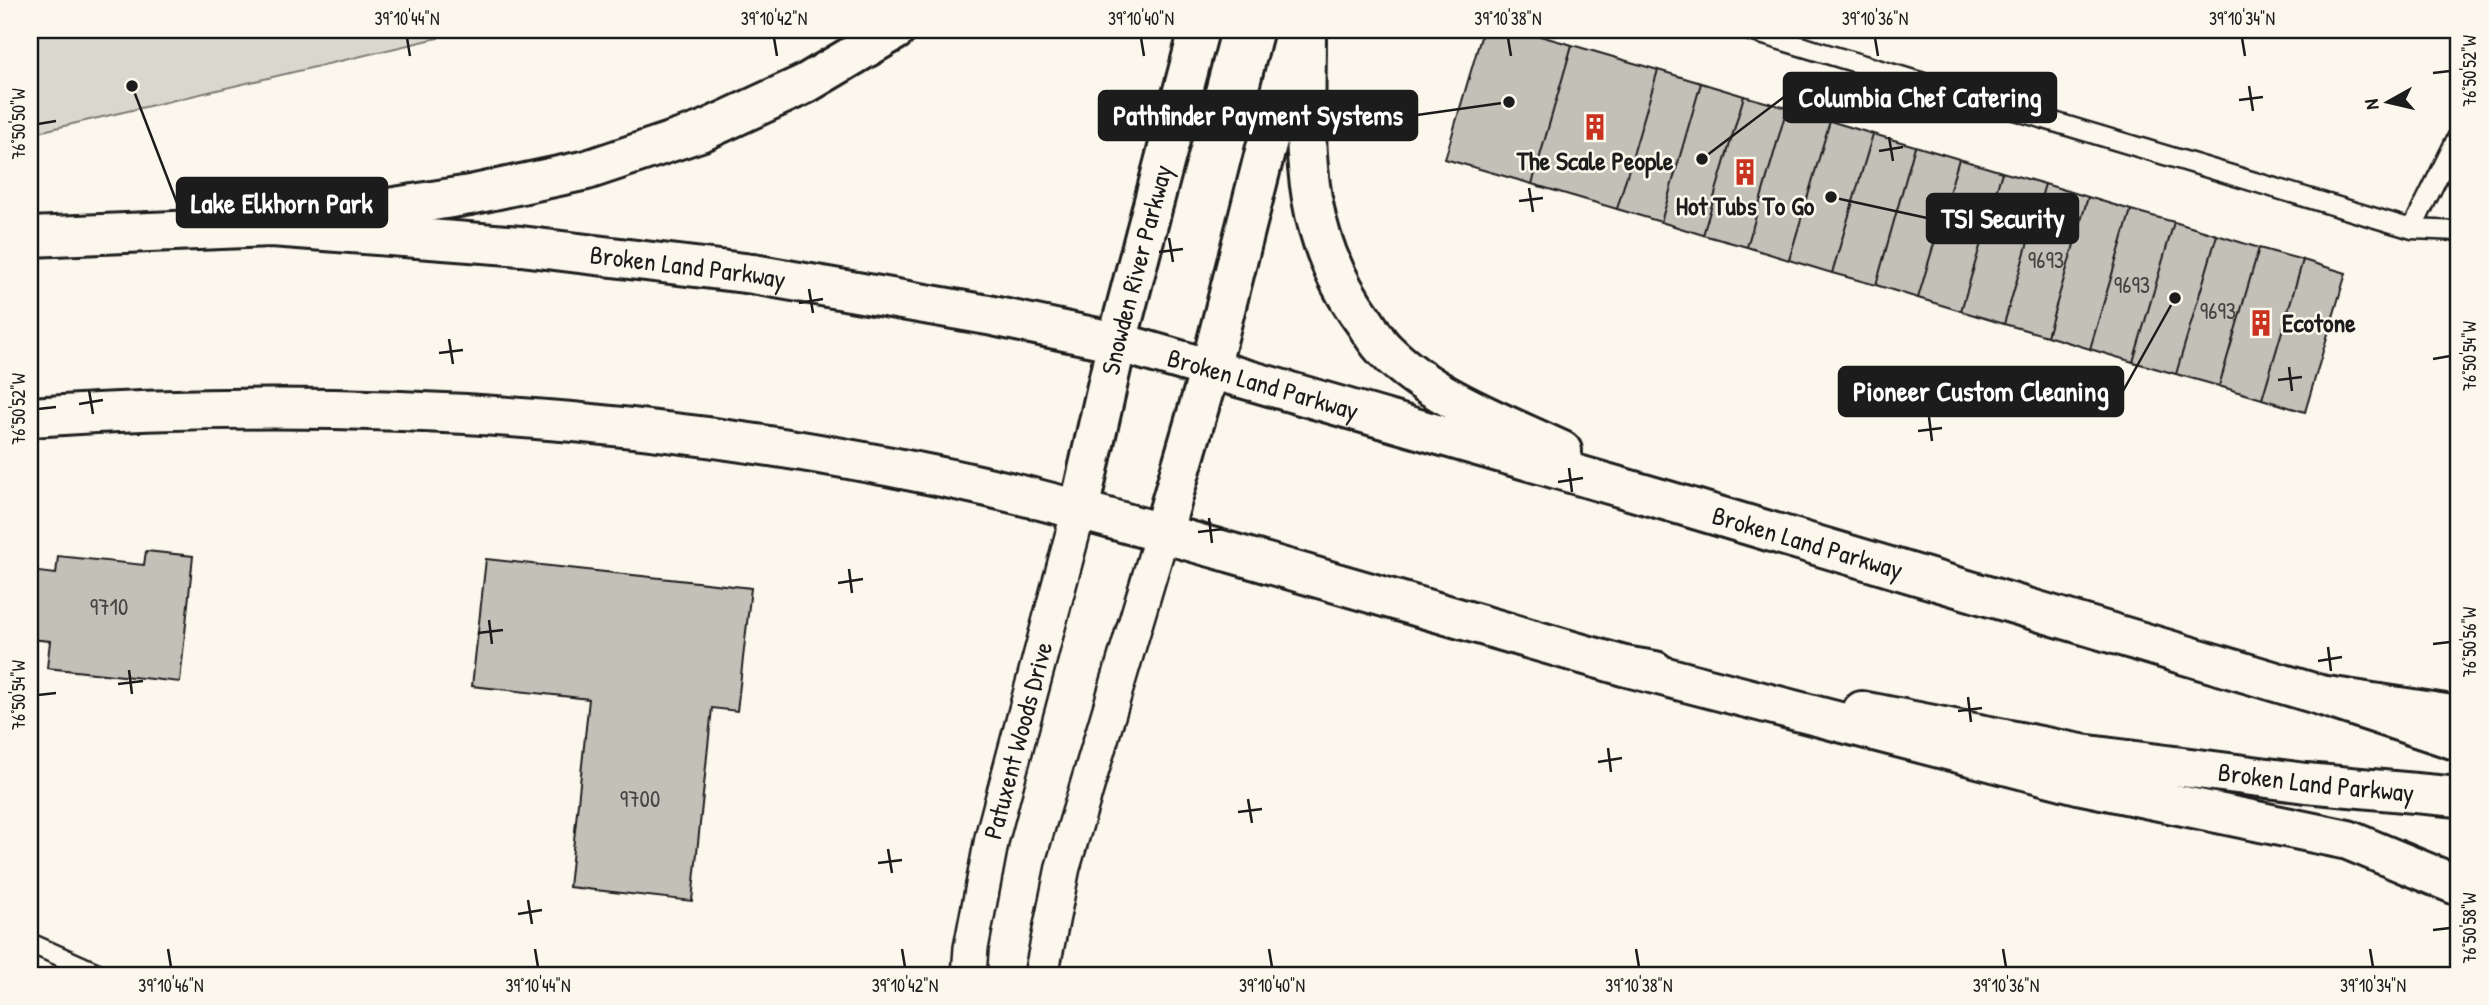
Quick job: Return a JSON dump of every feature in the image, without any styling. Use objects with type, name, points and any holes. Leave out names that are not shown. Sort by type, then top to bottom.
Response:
[{"type":"main road","points":[[272,227],[470,195],[587,170],[728,119],[805,84],[896,30]]},
{"type":"main road","name":"Snowden River Parkway","points":[[1079,510],[1117,342],[1199,30]]},
{"type":"main road","points":[[1162,534],[1210,369],[1296,30]]},
{"type":"main road","points":[[1306,30],[1306,167],[1314,214],[1326,258],[1353,307],[1385,351],[1423,380],[1479,412],[1668,501]]},
{"type":"main road","name":"Broken Land Parkway","points":[[30,237],[272,227],[521,246],[753,274],[988,315],[1117,342],[1668,501],[2320,695],[2459,741]]},
{"type":"main road","name":"Broken Land Parkway","points":[[30,416],[169,409],[504,415],[721,437],[934,475],[1079,510],[1624,666],[2081,754],[2306,783],[2459,797]]},
{"type":"main road","points":[[1624,666],[2082,785],[2348,840],[2459,886]]},
{"type":"main road","points":[[2320,695],[2459,716]]},
{"type":"street","name":"Patuxent Woods Drive","points":[[969,975],[971,948],[992,838],[1079,510]]},
{"type":"street","points":[[1041,975],[1063,867],[1162,534]]},
{"type":"lane","points":[[1747,30],[2412,229],[2459,231]]},
{"type":"lane","points":[[2412,229],[2459,134]]},
{"type":"lane","points":[[30,943],[102,975]]},
{"type":"shaded area","points":[[30,30],[438,30],[438,38],[30,134]]},
{"type":"building","points":[[1483,30],[1519,30],[1572,45],[1532,184],[1445,159]]},
{"type":"building","name":"The Scale People","points":[[1572,45],[1658,70],[1617,209],[1532,184]]},
{"type":"building","points":[[1658,70],[1701,83],[1661,222],[1617,209]]},
{"type":"building","points":[[1701,83],[1744,96],[1703,235],[1661,222]]},
{"type":"building","name":"Hot Tubs To Go","points":[[1744,96],[1787,108],[1747,247],[1703,235]]},
{"type":"building","points":[[1787,108],[1830,121],[1789,260],[1747,247]]},
{"type":"building","points":[[1830,121],[1873,134],[1832,273],[1789,260]]},
{"type":"building","points":[[1873,134],[1915,146],[1876,285],[1832,273]]},
{"type":"building","points":[[1915,146],[1959,159],[1918,298],[1876,285]]},
{"type":"building","points":[[1959,159],[2002,172],[1961,311],[1918,298]]},
{"type":"building","points":[[2002,172],[2045,184],[2004,324],[1961,311]]},
{"type":"building","points":[[2045,184],[2088,197],[2047,336],[2004,324]]},
{"type":"building","points":[[2088,197],[2131,210],[2090,349],[2047,336]]},
{"type":"building","points":[[2131,210],[2174,222],[2133,362],[2090,349]]},
{"type":"building","points":[[2174,222],[2217,235],[2176,374],[2133,362]]},
{"type":"building","points":[[2217,235],[2259,248],[2219,386],[2176,374]]},
{"type":"building","name":"Ecotone","points":[[2259,248],[2303,260],[2262,399],[2219,386]]},
{"type":"building","points":[[2303,260],[2346,273],[2305,412],[2262,399]]},
{"type":"building","points":[[146,551],[193,556],[180,682],[47,668],[50,641],[30,639],[30,571],[56,574],[58,556],[144,565]]},
{"type":"building","points":[[486,559],[751,588],[737,711],[712,708],[692,901],[569,887],[589,699],[472,686]]},
{"type":"place","name":"Lake Elkhorn Park","points":[[132,86]]},
{"type":"place","name":"Pathfinder Payment Systems","points":[[1509,102]]},
{"type":"place","name":"The Scale People","points":[[1595,127]]},
{"type":"place","name":"Columbia Chef Catering","points":[[1702,159]]},
{"type":"place","name":"Hot Tubs To Go","points":[[1745,172]]},
{"type":"place","name":"TSI Security","points":[[1831,197]]},
{"type":"place","name":"Pioneer Custom Cleaning","points":[[2175,298]]},
{"type":"place","name":"Ecotone","points":[[2261,323]]}]
